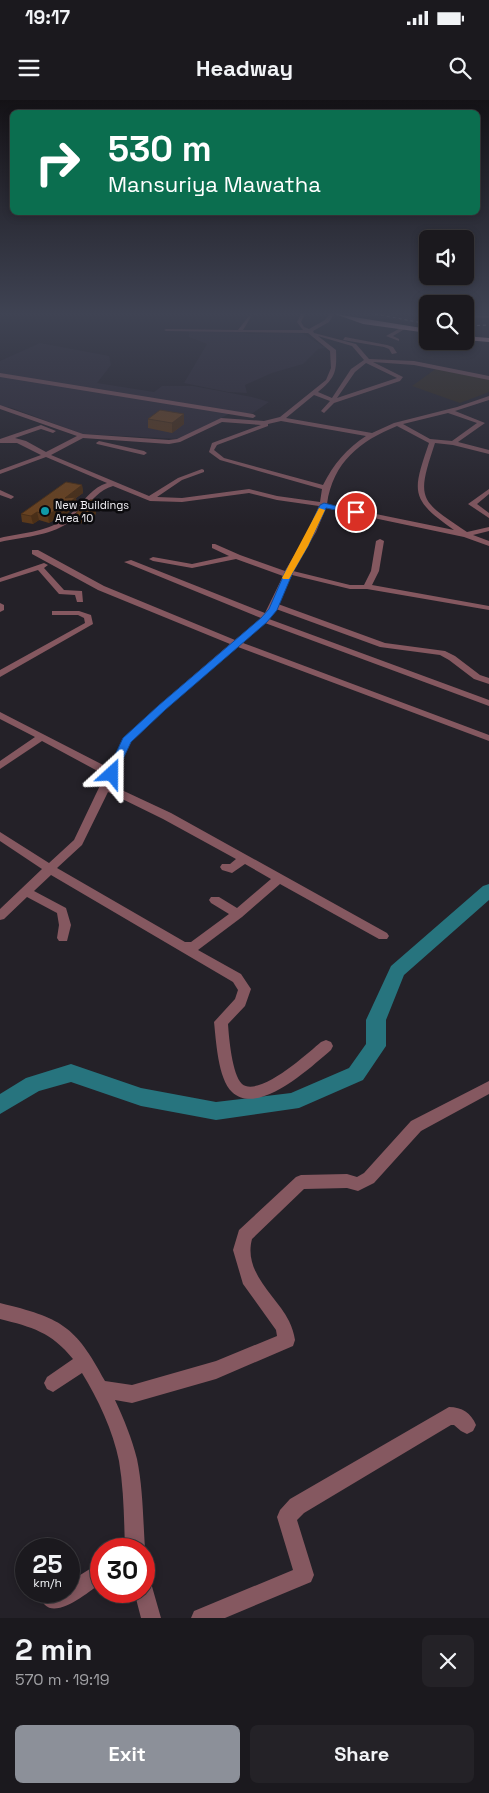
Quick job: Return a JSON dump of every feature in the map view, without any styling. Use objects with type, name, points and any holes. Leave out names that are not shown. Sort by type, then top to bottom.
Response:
[{"type":"street","points":[[62,385],[373,435]]},
{"type":"street","points":[[88,385],[214,405],[227,411]]},
{"type":"street","points":[[324,385],[282,419],[214,444],[211,451],[222,459],[326,488]]},
{"type":"street","points":[[335,401],[338,389],[341,385]]},
{"type":"street","points":[[324,411],[335,401],[383,385]]},
{"type":"street","points":[[314,393],[335,401]]},
{"type":"street","points":[[0,916],[78,842],[127,741],[234,643],[266,618],[324,505],[326,488],[338,465],[350,450],[373,435],[398,424],[487,400]]},
{"type":"street","points":[[0,407],[79,437],[169,442],[178,441],[221,420],[270,423]]},
{"type":"street","points":[[448,411],[486,424]]},
{"type":"street","points":[[398,424],[432,442],[453,444],[489,452]]},
{"type":"street","points":[[453,444],[486,424]]},
{"type":"street","points":[[0,441],[41,427],[144,453]]},
{"type":"street","points":[[0,472],[46,455],[79,437]]},
{"type":"street","points":[[10,438],[150,500],[182,500],[249,491],[466,535],[489,544]]},
{"type":"street","points":[[432,442],[420,478],[419,496],[441,518],[466,535],[489,529]]},
{"type":"street","points":[[150,500],[180,479],[202,471]]},
{"type":"street","points":[[0,540],[59,525],[74,515],[92,494],[113,484]]},
{"type":"street","points":[[489,491],[472,504],[489,516]]},
{"type":"street","points":[[0,492],[11,497]]},
{"type":"street","points":[[368,586],[375,571],[380,541]]},
{"type":"street","points":[[215,546],[237,557],[288,573],[350,587],[368,586],[489,608]]},
{"type":"street","points":[[35,552],[50,562],[101,588],[234,643],[489,738]]},
{"type":"street","points":[[154,559],[192,566],[237,557]]},
{"type":"street","points":[[0,580],[50,562]]},
{"type":"street","points":[[128,562],[266,618],[489,704]]},
{"type":"street","points":[[39,567],[62,592],[79,593],[80,600]]},
{"type":"street","points":[[0,605],[0,610]]},
{"type":"street","points":[[273,605],[383,646],[442,653],[452,658],[477,678],[489,681]]},
{"type":"street","points":[[0,674],[89,624],[88,617],[79,613],[55,613]]},
{"type":"street","points":[[0,715],[112,774]]},
{"type":"street","points":[[0,766],[42,737]]},
{"type":"street","points":[[105,786],[167,816],[384,936]]},
{"type":"street","points":[[0,836],[50,869],[236,978],[245,989],[240,1002],[221,1022],[232,1080],[238,1090],[247,1093],[260,1092],[275,1086],[326,1046]]},
{"type":"street","points":[[226,867],[232,869],[244,859]]},
{"type":"street","points":[[183,947],[193,947],[238,914],[280,878]]},
{"type":"street","points":[[26,893],[35,895],[62,911],[66,925],[63,938]]},
{"type":"street","points":[[215,900],[238,914]]},
{"type":"street","points":[[102,1389],[132,1394],[216,1370],[287,1340],[283,1326],[249,1278],[241,1250],[245,1235],[301,1182],[347,1181],[358,1184],[369,1178],[416,1126],[489,1087]]},
{"type":"street","points":[[0,1311],[31,1319],[60,1332],[84,1361],[102,1389],[127,1459],[135,1538]]},
{"type":"street","points":[[53,1383],[84,1361]]},
{"type":"street","points":[[201,1618],[304,1576],[287,1517],[297,1506],[449,1416],[458,1416],[467,1425]]},
{"type":"street","points":[[147,1603],[150,1618]]},
{"type":"shaded area","points":[[0,385],[109,385],[154,392],[162,386],[193,386],[269,402],[253,413],[229,414],[180,439],[82,434],[12,408],[0,406]]},
{"type":"shaded area","points":[[193,385],[245,385],[247,393],[228,392]]},
{"type":"shaded area","points":[[489,385],[489,392],[460,403],[412,386]]},
{"type":"building","points":[[160,410],[184,414],[172,423],[148,419]]},
{"type":"building","points":[[66,482],[82,485],[65,498],[76,497],[61,510],[57,509],[48,515],[37,512],[31,516],[21,514]]},
{"type":"building","points":[[90,500],[94,500],[95,510],[79,520],[72,517]]},
{"type":"waterway","points":[[0,1105],[33,1084],[71,1073],[141,1097],[216,1111],[292,1102],[356,1074],[376,1046],[376,1020],[397,971],[489,890]]},
{"type":"slow traffic","points":[[286,578],[321,510]]},
{"type":"place","name":"New Buildings Area 10","points":[[45,511]]},
{"type":"route","points":[[112,774],[127,741],[161,708],[228,651],[234,643],[264,620],[272,610],[289,572],[324,505],[356,512]]}]
